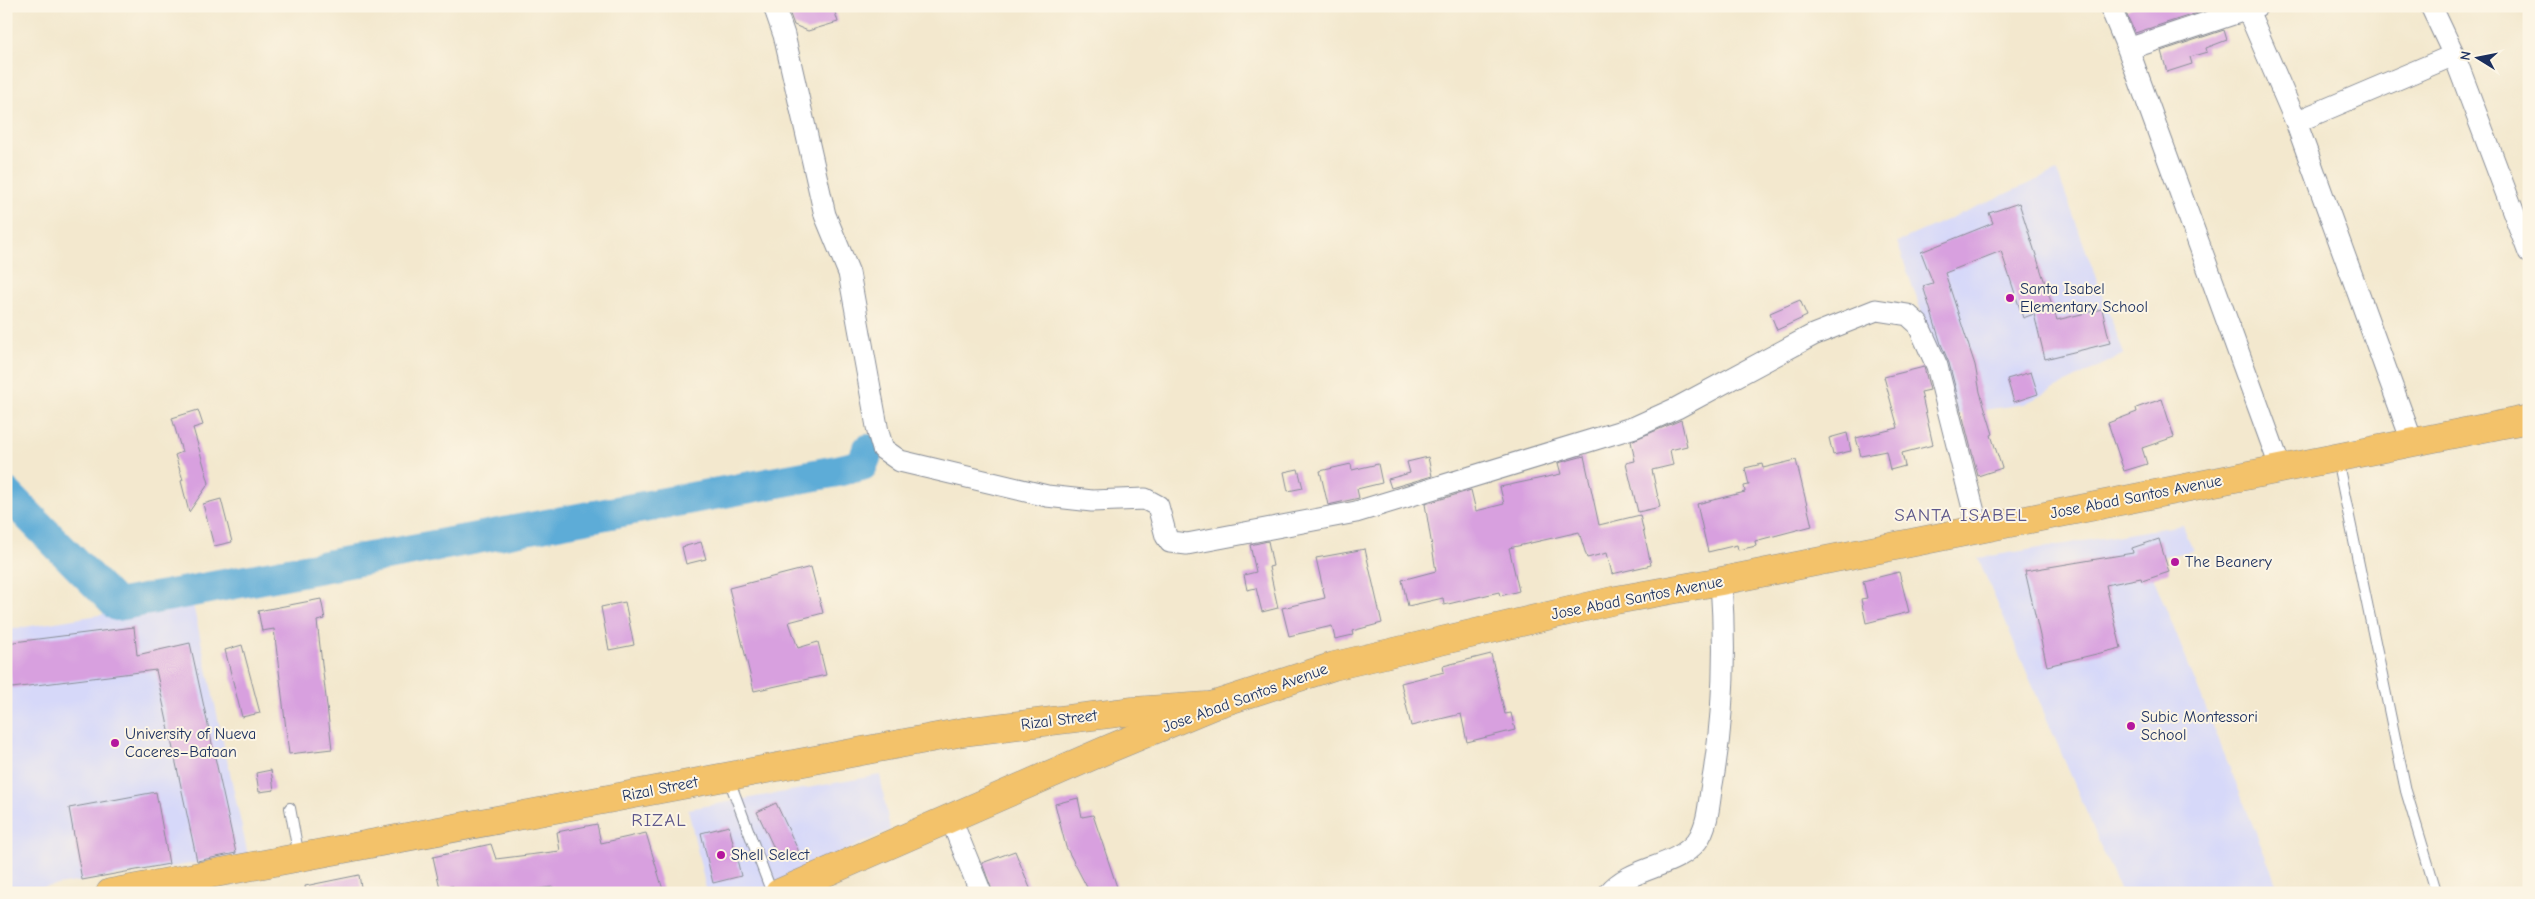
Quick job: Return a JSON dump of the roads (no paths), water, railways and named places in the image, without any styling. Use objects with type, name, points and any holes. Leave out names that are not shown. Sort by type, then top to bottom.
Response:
[{"type":"main road","name":"Jose Abad Santos Avenue","points":[[779,893],[950,817],[1214,705],[1334,666],[1616,600],[1721,581],[1978,528],[2413,444],[2529,419]]},
{"type":"main road","name":"Rizal Street","points":[[110,893],[963,732],[1133,711],[1214,705]]},
{"type":"street","points":[[774,6],[784,35],[825,215],[849,273],[878,432],[884,449],[900,462],[1065,499],[1092,501],[1145,499],[1158,506],[1166,536],[1170,542],[1187,544],[1356,512],[1635,427],[1677,408],[1813,335],[1876,310],[1908,315],[1918,324],[1925,337],[1937,366],[1978,528]]},
{"type":"street","points":[[2110,6],[2128,49],[2281,469]]},
{"type":"street","points":[[2431,6],[2454,56],[2529,252]]},
{"type":"street","points":[[2128,49],[2250,7],[2296,122],[2413,444]]},
{"type":"street","points":[[2296,122],[2454,56]]},
{"type":"street","points":[[1609,893],[1622,882],[1667,862],[1687,850],[1698,840],[1704,828],[1713,782],[1724,687],[1725,635],[1721,581]]},
{"type":"street","points":[[950,817],[982,893]]},
{"type":"lane","points":[[2337,459],[2406,791],[2436,891]]},
{"type":"lane","points":[[727,776],[772,893]]},
{"type":"lane","points":[[290,808],[299,858]]},
{"type":"waterway","points":[[6,493],[117,605],[837,471],[862,465],[868,450]]},
{"type":"place","name":"Santa Isabel Elementary School","points":[[2010,298]]},
{"type":"place","name":"The Beanery","points":[[2175,562]]},
{"type":"place","name":"Subic Montessori School","points":[[2131,726]]},
{"type":"place","name":"University of Nueva Caceres–Bataan","points":[[115,743]]},
{"type":"place","name":"Shell Select","points":[[721,855]]},
{"type":"district","name":"SANTA ISABEL","points":[[1961,515]]},
{"type":"district","name":"RIZAL","points":[[659,820]]}]
